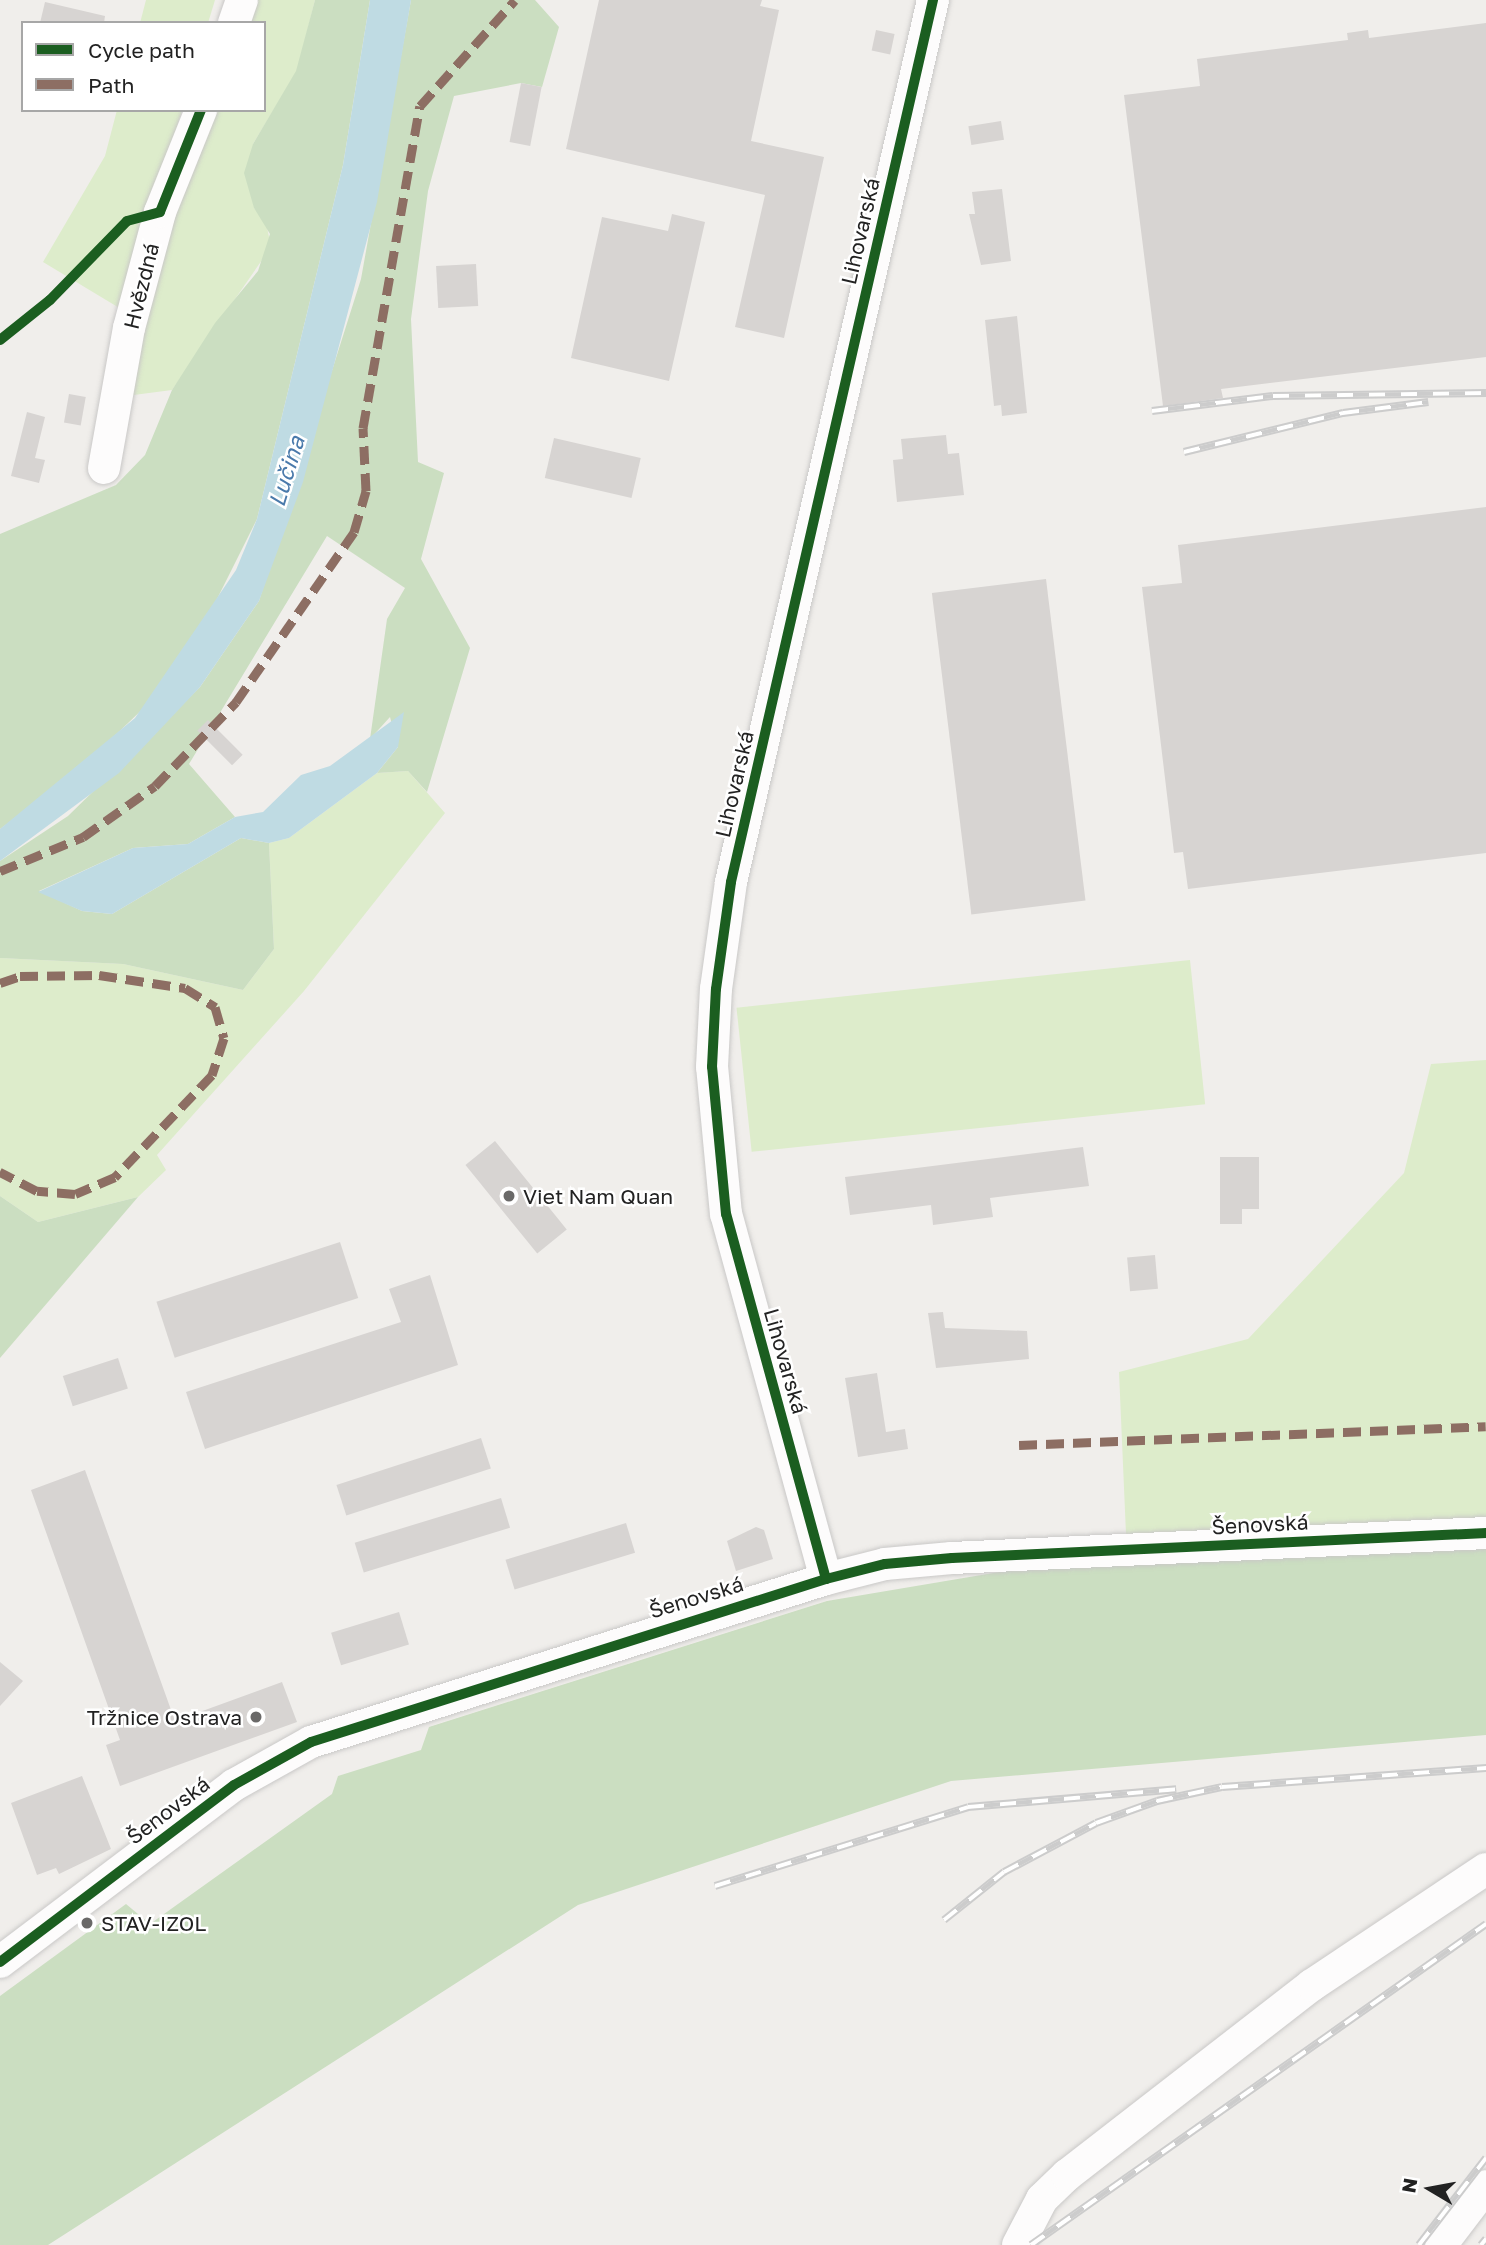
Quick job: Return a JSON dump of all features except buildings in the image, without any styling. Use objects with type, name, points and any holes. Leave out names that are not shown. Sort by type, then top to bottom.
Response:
[{"type":"street","points":[[235,21],[242,0]]},
{"type":"street","name":"Lihovarská","points":[[826,1579],[726,1214],[712,1067],[716,989],[731,882],[933,0]]},
{"type":"street","name":"Hvězdná","points":[[104,468],[129,328],[160,212],[200,112]]},
{"type":"street","name":"Šenovská","points":[[0,1962],[234,1785],[311,1742],[826,1579],[885,1564],[952,1558],[1486,1533]]},
{"type":"street","points":[[1017,2245],[1042,2199],[1067,2175],[1312,1985],[1486,1869]]},
{"type":"street","points":[[1441,2245],[1486,2186]]},
{"type":"green space","points":[[146,0],[215,0],[209,21],[141,21]]},
{"type":"green space","points":[[247,0],[315,0],[297,71],[253,144],[254,208],[266,222],[271,247],[172,390],[126,396],[131,358],[207,112],[266,112],[266,21],[240,21]]},
{"type":"green space","points":[[315,0],[370,0],[343,165],[257,519],[209,615],[151,701],[77,772],[0,829],[0,534],[116,485],[145,455],[172,390],[215,323],[258,271],[270,234],[254,208],[244,173],[253,144],[296,71]]},
{"type":"green space","points":[[411,0],[535,0],[559,27],[542,87],[521,83],[454,96],[428,191],[411,319],[418,462],[444,473],[421,559],[470,648],[427,792],[408,771],[377,773],[398,747],[390,717],[370,739],[387,619],[405,588],[327,536],[189,764],[235,817],[188,844],[133,848],[39,891],[82,911],[112,914],[241,838],[269,843],[274,949],[243,990],[123,964],[0,958],[0,861],[68,816],[200,687],[259,601],[361,279]]},
{"type":"green space","points":[[116,112],[181,112],[121,309],[43,262],[105,156]]},
{"type":"green space","points":[[408,771],[445,813],[304,991],[157,1155],[166,1170],[138,1197],[38,1222],[0,1196],[0,958],[123,964],[243,990],[274,949],[269,843],[289,838],[377,773]]},
{"type":"green space","points":[[1190,960],[1205,1104],[752,1152],[736,1008]]},
{"type":"green space","points":[[1486,1060],[1486,1518],[1126,1534],[1119,1372],[1248,1339],[1404,1173],[1431,1064]]},
{"type":"green space","points":[[0,1196],[38,1222],[138,1197],[0,1358]]},
{"type":"green space","points":[[1486,1549],[1486,1735],[951,1781],[578,1905],[48,2245],[0,2245],[0,1996],[126,1904],[150,1924],[332,1794],[338,1776],[421,1750],[429,1727],[827,1601],[1011,1570]]},
{"type":"water","name":"Lučina","points":[[370,0],[411,0],[377,202],[303,482],[259,601],[200,687],[119,773],[0,861],[0,829],[135,718],[236,570],[257,519],[343,165]]},
{"type":"water","points":[[404,712],[398,747],[377,773],[289,838],[269,843],[241,838],[112,914],[82,911],[38,892],[133,848],[188,844],[235,817],[263,812],[301,775],[330,766]]},
{"type":"railway","points":[[1152,411],[1273,396],[1486,393]]},
{"type":"railway","points":[[1184,452],[1343,413],[1428,402]]},
{"type":"railway","points":[[944,1920],[1004,1872],[1096,1823],[1157,1801],[1222,1787],[1486,1768]]},
{"type":"railway","points":[[715,1886],[968,1807],[1176,1789]]},
{"type":"railway","points":[[1031,2245],[1486,1924]]},
{"type":"railway","points":[[1419,2245],[1486,2158]]},
{"type":"railway","points":[[1481,2245],[1486,2239]]},
{"type":"marked path","points":[[0,871],[83,837],[155,786],[236,702],[354,532],[366,491],[363,428],[420,106],[515,0]]},
{"type":"marked path","points":[[0,983],[20,976],[99,975],[185,988],[215,1007],[224,1038],[212,1075],[115,1177],[75,1194],[37,1191],[0,1172]]},
{"type":"marked path","points":[[1019,1445],[1486,1426]]},
{"type":"cycle path","points":[[826,1579],[726,1214],[712,1067],[716,989],[731,882],[933,0]]},
{"type":"cycle path","points":[[0,340],[50,300],[127,221],[160,212],[200,112]]},
{"type":"cycle path","points":[[0,1962],[234,1785],[311,1742],[826,1579],[885,1564],[952,1558],[1486,1533]]},
{"type":"place","name":"Viet Nam Quan","points":[[509,1196]]},
{"type":"place","name":"Tržnice Ostrava","points":[[256,1717]]},
{"type":"place","name":"STAV-IZOL","points":[[87,1923]]}]
